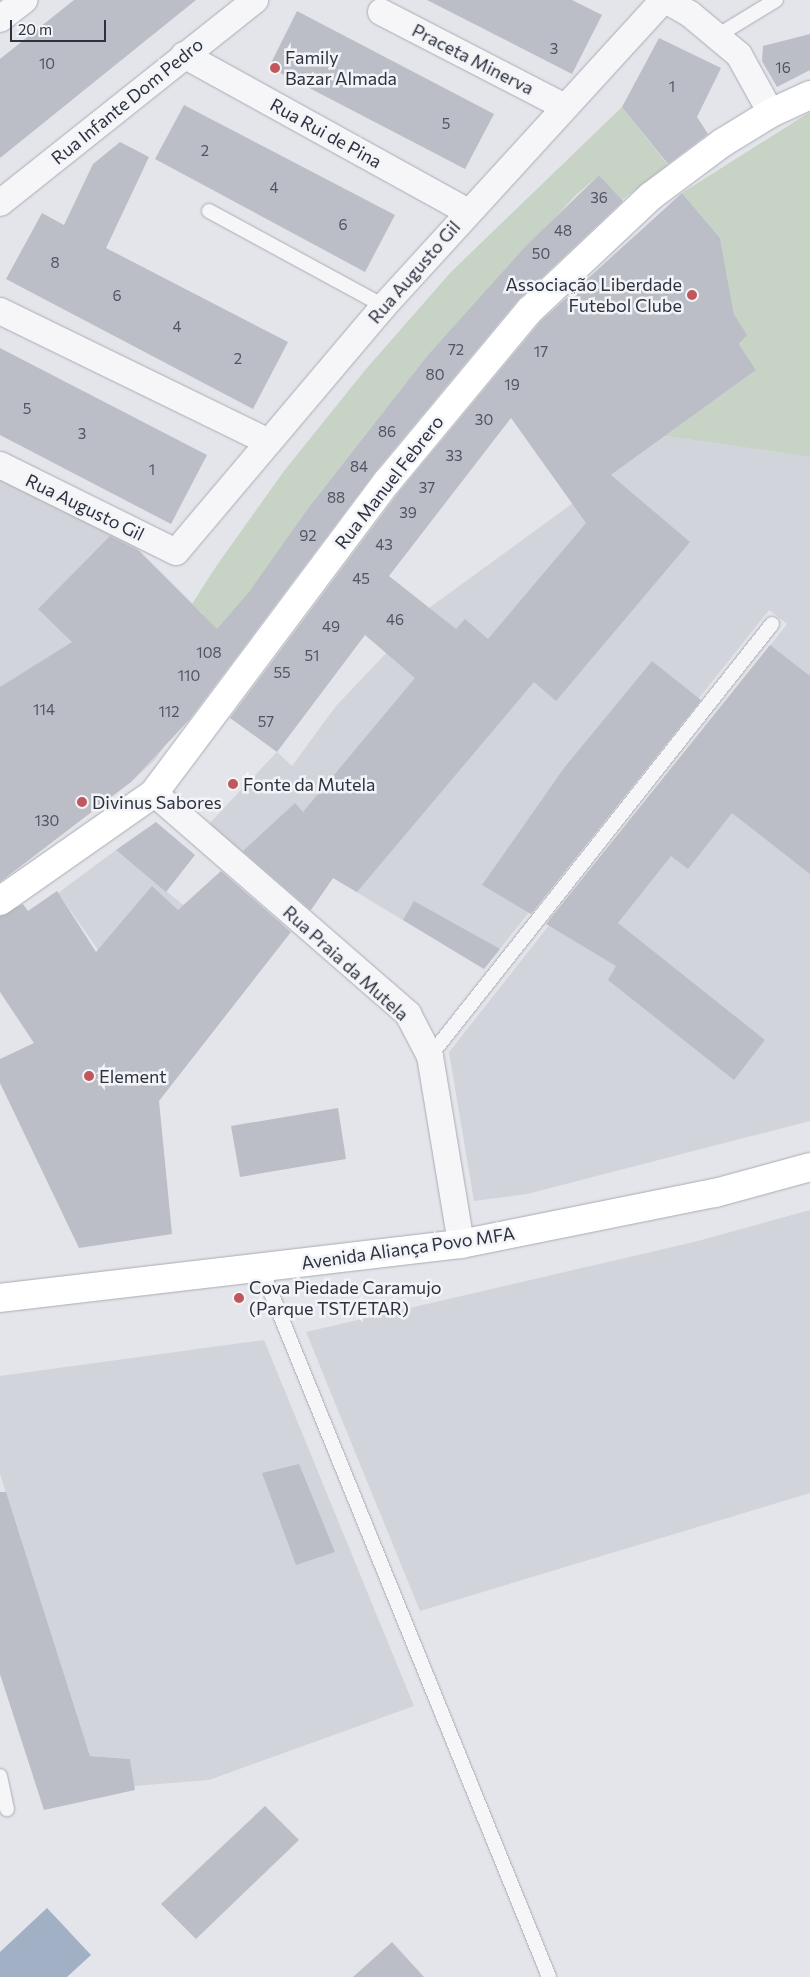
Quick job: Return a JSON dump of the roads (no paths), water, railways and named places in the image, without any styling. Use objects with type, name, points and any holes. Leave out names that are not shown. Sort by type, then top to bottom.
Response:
[{"type":"street","points":[[0,19],[24,0]]},
{"type":"street","name":"Rua Infante Dom Pedro","points":[[0,203],[255,0]]},
{"type":"street","points":[[664,0],[717,36],[739,55],[771,113]]},
{"type":"street","name":"Rua Augusto Gil","points":[[0,465],[176,552],[266,441],[384,306],[664,0]]},
{"type":"street","name":"Praceta Minerva","points":[[381,12],[565,107]]},
{"type":"street","name":"Rua Rui de Pina","points":[[184,55],[468,212]]},
{"type":"street","name":"Rua Manuel Febrero","points":[[0,901],[154,793],[387,482],[530,310],[651,196],[771,113],[810,95]]},
{"type":"street","points":[[0,311],[266,441]]},
{"type":"street","name":"Rua Praia da Mutela","points":[[154,793],[408,1014],[430,1056],[462,1244]]},
{"type":"street","name":"Avenida Aliança Povo MFA","points":[[0,1298],[462,1244],[714,1193],[810,1167]]},
{"type":"lane","points":[[717,36],[776,0]]},
{"type":"lane","points":[[209,211],[384,306]]},
{"type":"lane","points":[[430,1056],[772,624]]},
{"type":"lane","points":[[261,1268],[548,1977]]},
{"type":"lane","points":[[0,1776],[7,1809]]},
{"type":"water","points":[[47,1908],[91,1955],[67,1977],[0,1977],[0,1952]]},
{"type":"place","name":"Family Bazar Almada","points":[[275,68]]},
{"type":"place","name":"Associação Liberdade Futebol Clube","points":[[692,295]]},
{"type":"place","name":"Fonte da Mutela","points":[[233,784]]},
{"type":"place","name":"Divinus Sabores","points":[[82,802]]},
{"type":"place","name":"Element","points":[[89,1076]]},
{"type":"place","name":"Cova Piedade Caramujo (Parque TST/ETAR)","points":[[239,1298]]}]
